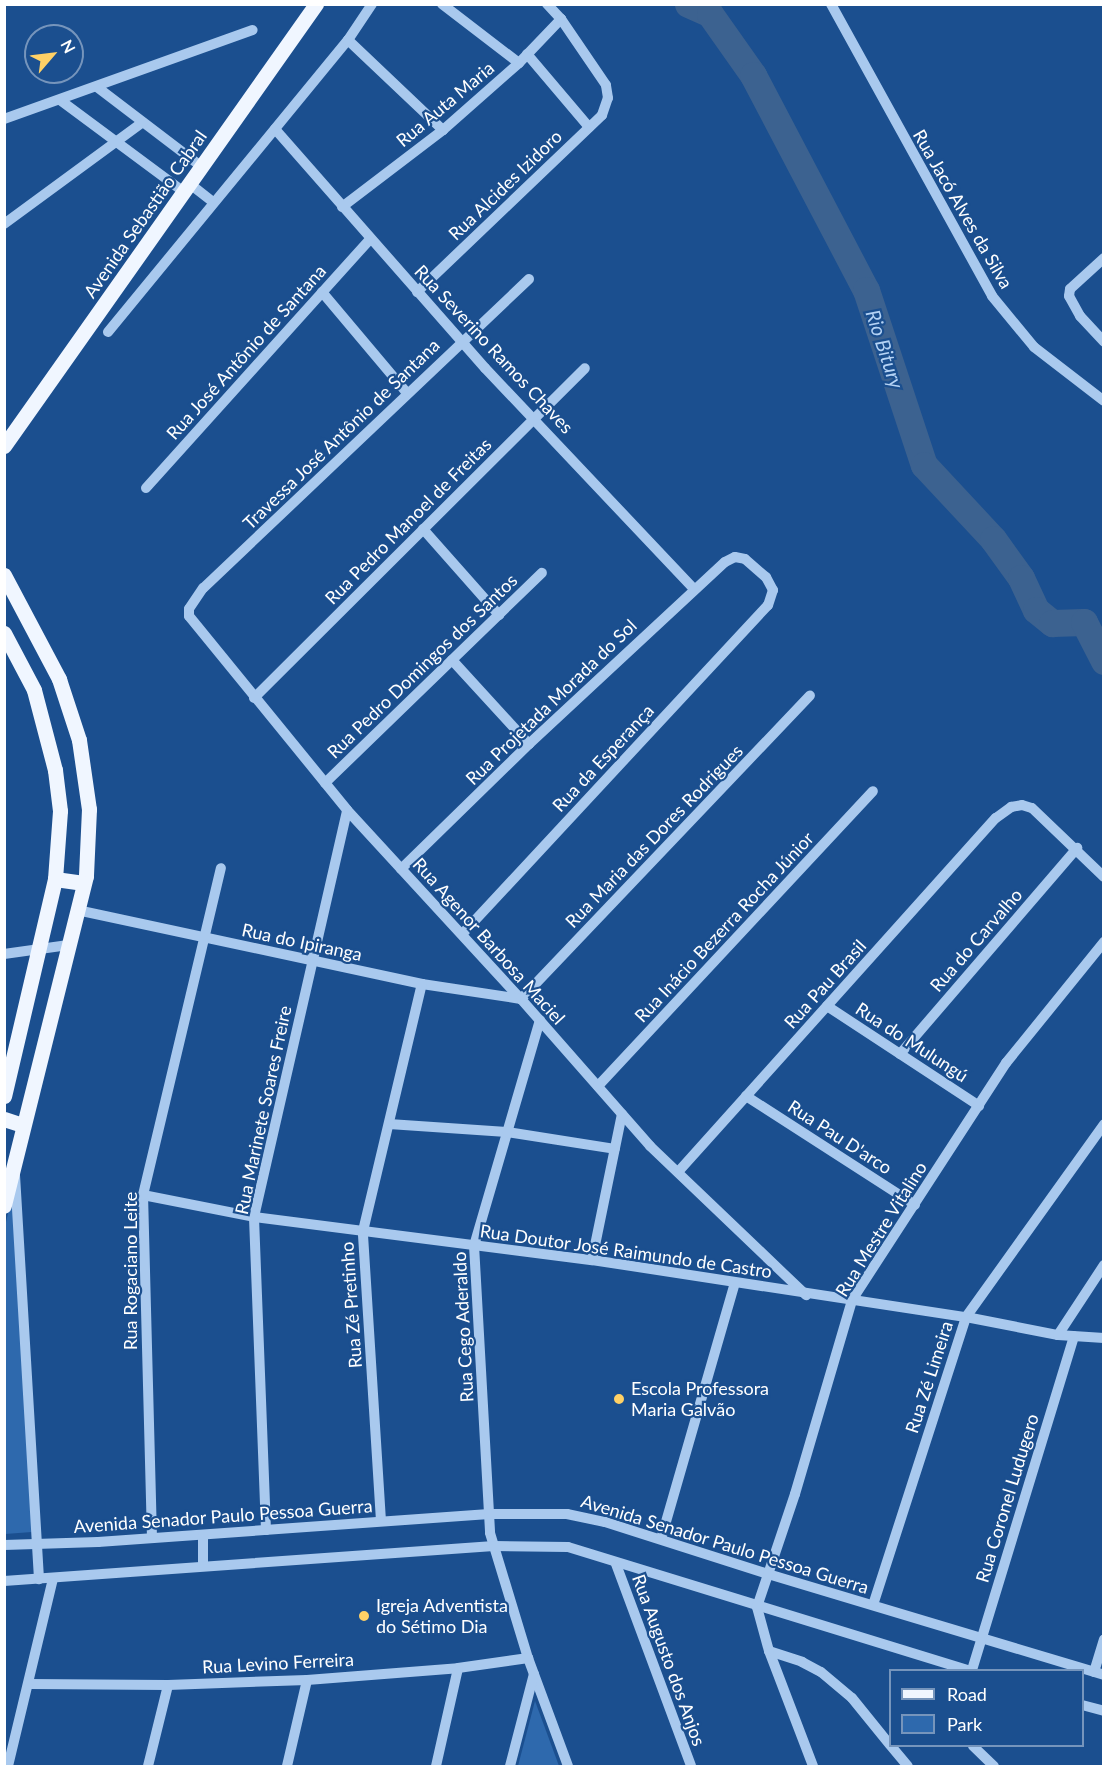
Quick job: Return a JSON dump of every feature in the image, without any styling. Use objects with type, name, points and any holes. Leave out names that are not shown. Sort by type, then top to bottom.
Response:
[{"type":"main road","name":"Avenida Sebastião Cabral","points":[[5,447],[316,4]]},
{"type":"main road","points":[[4,575],[59,679],[78,740],[89,809],[84,883],[22,1125],[4,1206]]},
{"type":"main road","points":[[4,633],[34,690],[55,770],[60,811],[55,879],[4,1096]]},
{"type":"main road","points":[[34,690],[59,679]]},
{"type":"main road","points":[[55,879],[84,883]]},
{"type":"main road","points":[[4,1119],[22,1125]]},
{"type":"street","points":[[108,332],[348,40],[372,4]]},
{"type":"street","points":[[442,4],[523,59],[589,127]]},
{"type":"street","points":[[547,4],[561,19]]},
{"type":"street","name":"Rua Jacó Alves da Silva","points":[[831,4],[992,296],[1034,347],[1104,401]]},
{"type":"street","name":"Rua Auta Maria","points":[[342,207],[443,130],[523,59],[561,19]]},
{"type":"street","name":"Rua Alcides Izidoro","points":[[417,291],[602,115],[608,98],[606,85],[561,19]]},
{"type":"street","points":[[4,119],[253,30]]},
{"type":"street","points":[[348,40],[443,130]]},
{"type":"street","points":[[97,87],[202,167]]},
{"type":"street","points":[[60,100],[117,142],[187,188],[213,202]]},
{"type":"street","points":[[4,224],[143,122]]},
{"type":"street","name":"Rua Severino Ramos Chaves","points":[[274,129],[462,342],[694,589]]},
{"type":"street","name":"Rua José Antônio de Santana","points":[[146,488],[370,239]]},
{"type":"street","points":[[1104,258],[1070,289],[1069,296],[1080,316],[1104,342]]},
{"type":"street","name":"Travessa José Antônio de Santana","points":[[203,588],[529,279]]},
{"type":"street","points":[[322,292],[407,393]]},
{"type":"street","name":"Rua Pedro Manoel de Freitas","points":[[254,699],[585,368]]},
{"type":"street","points":[[423,529],[499,615]]},
{"type":"street","name":"Rua Projetada Morada do Sol","points":[[401,869],[529,744],[725,562],[735,557],[745,559],[766,577],[773,590],[768,605]]},
{"type":"street","name":"Rua Pedro Domingos dos Santos","points":[[325,783],[542,573]]},
{"type":"street","name":"Rua Agenor Barbosa Maciel","points":[[203,588],[189,609],[189,616],[254,699],[347,810],[522,999],[622,1114],[678,1172],[806,1294]]},
{"type":"street","name":"Rua da Esperança","points":[[462,934],[768,605]]},
{"type":"street","points":[[452,660],[529,744]]},
{"type":"street","name":"Rua Maria das Dores Rodrigues","points":[[522,999],[810,696]]},
{"type":"street","name":"Rua Inácio Bezerra Rocha Júnior","points":[[598,1086],[873,792]]},
{"type":"street","name":"Rua Pau Brasil","points":[[678,1172],[996,818],[1011,807],[1032,808],[1077,848]]},
{"type":"street","name":"Rua Marinete Soares Freire","points":[[266,1530],[254,1217],[347,810]]},
{"type":"street","points":[[1077,848],[1104,877]]},
{"type":"street","name":"Rua do Carvalho","points":[[900,1054],[1077,848]]},
{"type":"street","name":"Rua Rogaciano Leite","points":[[152,1538],[143,1196],[221,868]]},
{"type":"street","name":"Rua do Ipiranga","points":[[77,910],[422,984],[522,999]]},
{"type":"street","name":"Rua Mestre Vitalino","points":[[756,1607],[852,1300],[1006,1063],[1104,942]]},
{"type":"street","points":[[4,954],[68,945]]},
{"type":"street","name":"Rua Zé Pretinho","points":[[381,1521],[363,1231],[422,984]]},
{"type":"street","name":"Rua do Mulungú","points":[[827,1006],[979,1106]]},
{"type":"street","name":"Rua Cego Aderaldo","points":[[540,1020],[474,1245],[490,1533],[528,1658],[568,1767]]},
{"type":"street","name":"Rua Pau D'arco","points":[[746,1096],[915,1205]]},
{"type":"street","points":[[592,1260],[622,1114]]},
{"type":"street","points":[[388,1124],[507,1131],[615,1149]]},
{"type":"street","name":"Rua Zé Limeira","points":[[873,1605],[966,1317],[1104,1124]]},
{"type":"street","points":[[15,1164],[39,1580]]},
{"type":"street","name":"Rua Doutor José Raimundo de Castro","points":[[143,1196],[254,1217],[592,1260],[966,1317],[1058,1335],[1104,1338]]},
{"type":"street","points":[[1058,1335],[1104,1265]]},
{"type":"street","points":[[661,1539],[735,1283]]},
{"type":"street","name":"Rua Coronel Ludugero","points":[[973,1669],[1074,1336]]},
{"type":"street","name":"Avenida Senador Paulo Pessoa Guerra","points":[[4,1545],[203,1535],[489,1514],[567,1514],[605,1522],[768,1574],[1099,1673]]},
{"type":"street","points":[[203,1535],[203,1565]]},
{"type":"street","points":[[4,1581],[494,1546],[568,1547],[616,1564],[960,1669]]},
{"type":"street","name":"Rua Augusto dos Anjos","points":[[616,1564],[691,1767]]},
{"type":"street","points":[[8,1767],[53,1578]]},
{"type":"street","points":[[756,1607],[769,1651],[813,1767]]},
{"type":"street","points":[[1099,1673],[1104,1640]]},
{"type":"street","points":[[769,1651],[802,1662],[821,1672],[852,1698],[889,1743]]},
{"type":"street","name":"Rua Levino Ferreira","points":[[29,1684],[168,1685],[307,1680],[458,1668],[528,1658]]},
{"type":"street","points":[[436,1767],[458,1668]]},
{"type":"street","points":[[510,1767],[534,1673]]},
{"type":"street","points":[[287,1767],[307,1680]]},
{"type":"street","points":[[148,1767],[168,1685]]},
{"type":"street","points":[[1084,1705],[1104,1712]]},
{"type":"street","points":[[893,1747],[908,1767]]},
{"type":"street","points":[[974,1747],[994,1767]]},
{"type":"green space","points":[[15,1208],[32,1532],[5,1534],[4,1231],[9,1209]]},
{"type":"green space","points":[[535,1701],[559,1766],[518,1766]]},
{"type":"waterway","name":"Rio Bitury","points":[[688,4],[710,14],[753,75],[866,290],[924,465],[993,539],[1021,578],[1036,610],[1052,623],[1084,622],[1104,661]]},
{"type":"place","name":"Escola Professora Maria Galvão","points":[[619,1399]]},
{"type":"place","name":"Igreja Adventista do Sétimo Dia","points":[[364,1616]]}]
